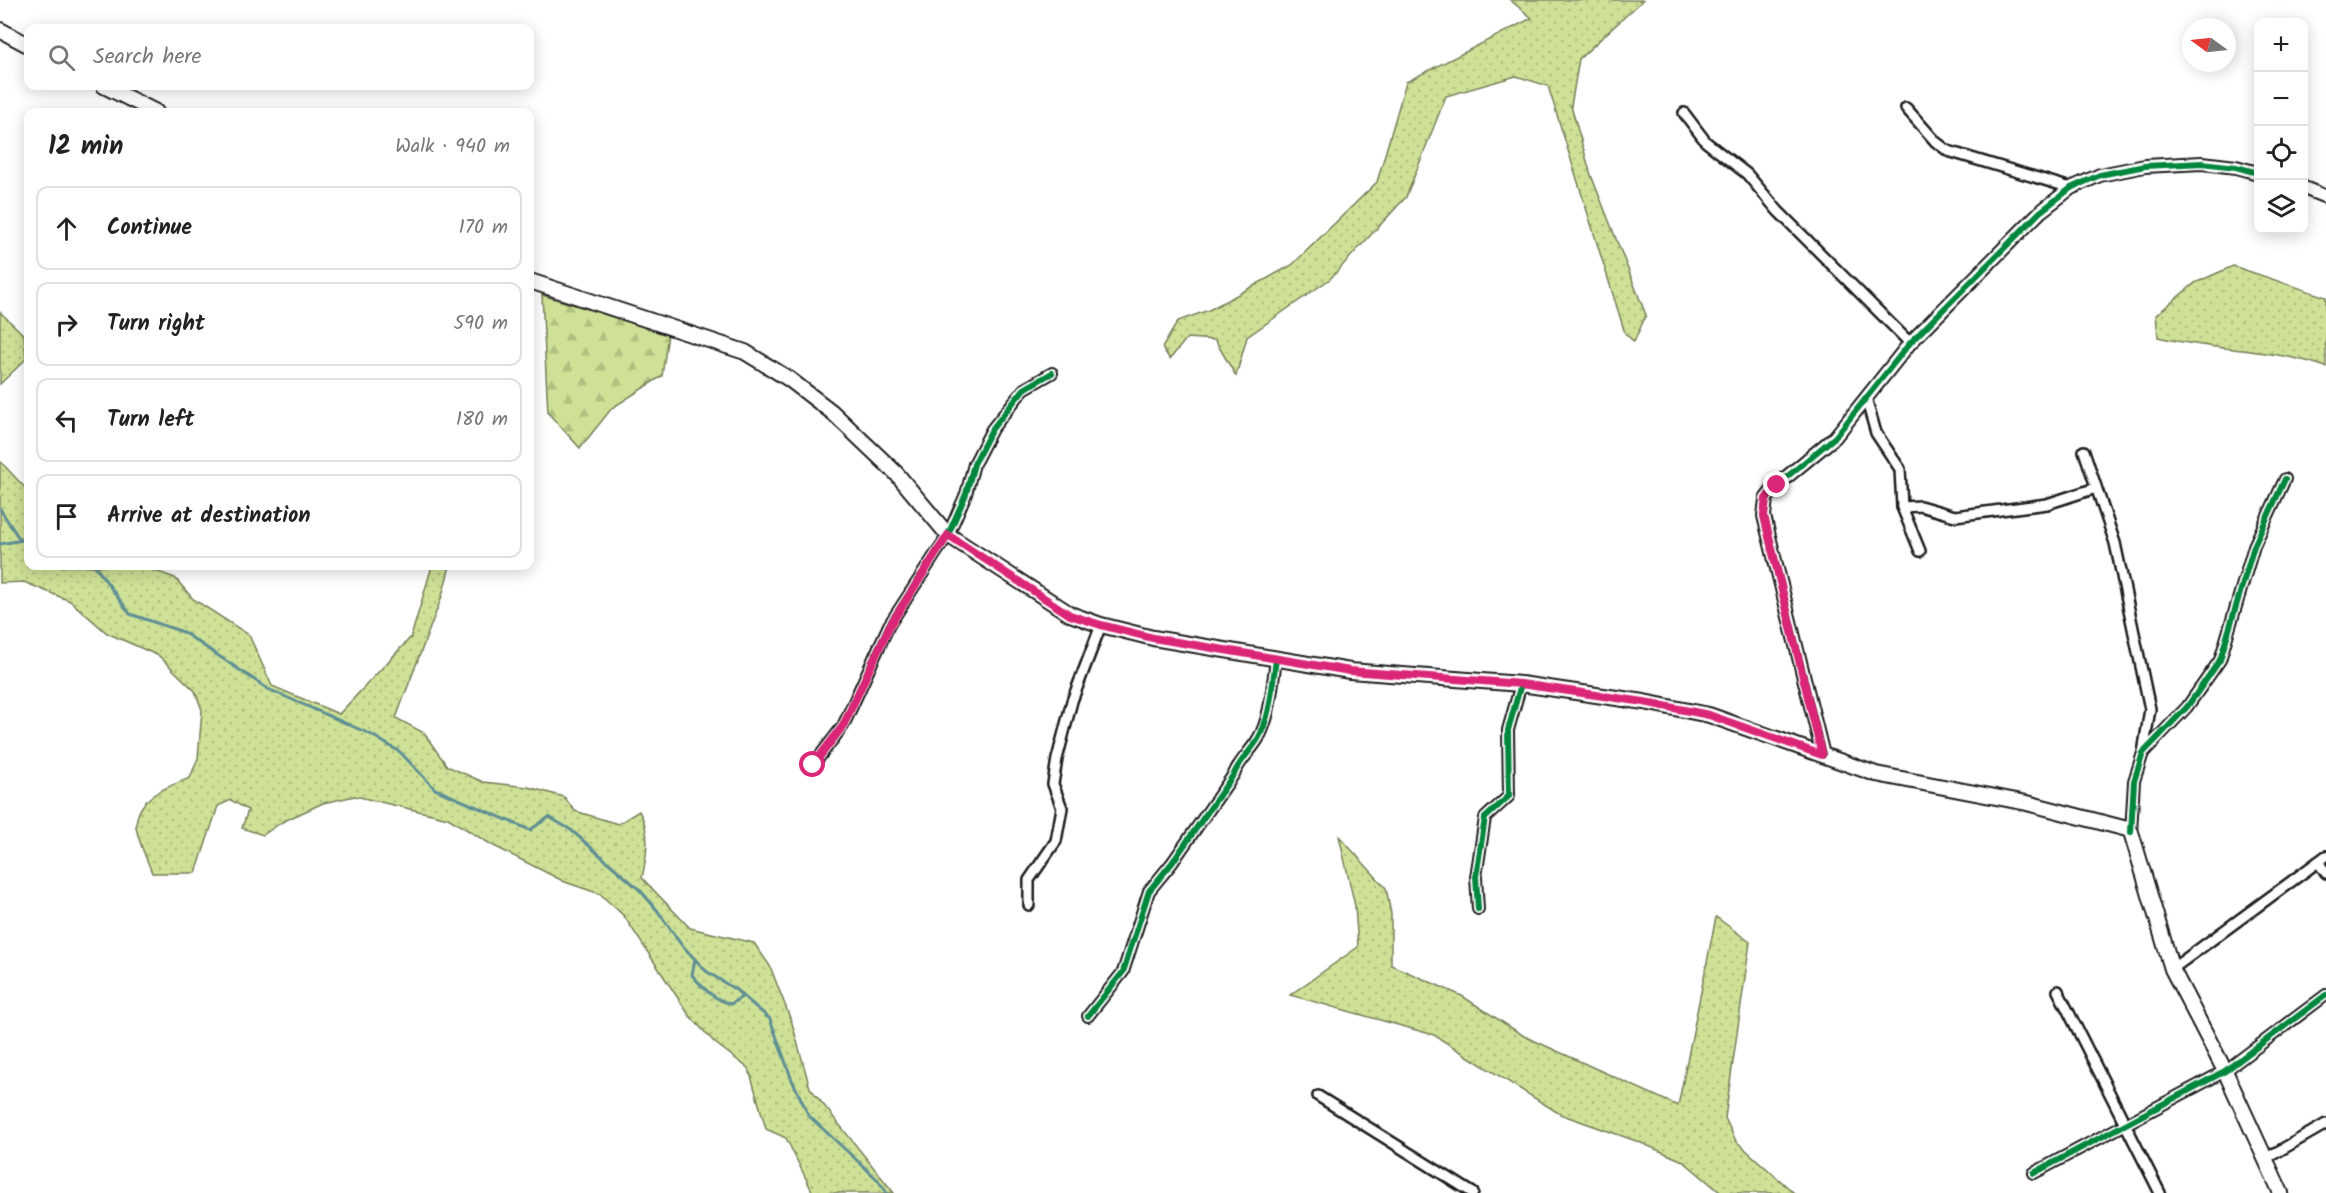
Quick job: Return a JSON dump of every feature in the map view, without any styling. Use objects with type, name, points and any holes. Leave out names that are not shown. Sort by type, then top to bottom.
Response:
[{"type":"main road","points":[[0,30],[24,43]]},
{"type":"main road","points":[[112,90],[148,108]]},
{"type":"main road","points":[[534,282],[745,352],[781,374],[839,418],[896,473],[948,535],[1070,615],[1153,638],[1276,660],[1350,671],[1521,684],[1644,702],[1709,715],[1876,774],[2027,803],[2106,822],[2131,832],[2172,969],[2225,1071],[2281,1193]]},
{"type":"street","points":[[1906,108],[1948,151],[2071,188]]},
{"type":"street","points":[[1684,113],[1706,142],[1747,174],[1778,211],[1910,344]]},
{"type":"street","points":[[1822,755],[1764,516],[1766,499],[1777,485],[1835,437],[1910,344],[2040,212],[2071,188],[2100,175],[2145,166],[2202,163],[2254,172]]},
{"type":"street","points":[[2308,190],[2326,197]]},
{"type":"street","points":[[813,765],[843,726],[890,625],[948,535],[966,494],[974,464],[992,429],[1024,389],[1052,373]]},
{"type":"street","points":[[1866,398],[1876,433],[1900,469],[1902,507],[1920,551]]},
{"type":"street","points":[[2084,451],[2115,543],[2127,613],[2150,709],[2143,753],[2134,781],[2131,832]]},
{"type":"street","points":[[2143,753],[2187,707],[2220,660],[2254,546],[2285,479]]},
{"type":"street","points":[[1902,507],[1920,506],[1955,516],[2047,504],[2096,488]]},
{"type":"street","points":[[1029,905],[1029,880],[1056,841],[1062,808],[1053,784],[1057,759],[1072,701],[1101,625]]},
{"type":"street","points":[[1088,1016],[1123,972],[1149,891],[1172,863],[1234,774],[1240,760],[1258,739],[1267,716],[1276,660]]},
{"type":"street","points":[[1478,909],[1476,877],[1485,818],[1509,796],[1508,730],[1521,684]]},
{"type":"street","points":[[2172,969],[2322,859],[2326,873]]},
{"type":"street","points":[[2058,992],[2160,1193]]},
{"type":"street","points":[[2034,1173],[2225,1071],[2326,995]]},
{"type":"street","points":[[1318,1096],[1473,1193]]},
{"type":"street","points":[[2265,1159],[2326,1124]]},
{"type":"green space","points":[[1510,0],[1643,0],[1579,59],[1571,106],[1591,175],[1646,315],[1634,342],[1625,333],[1548,86],[1516,76],[1446,96],[1406,197],[1330,279],[1247,337],[1236,376],[1215,340],[1187,338],[1170,359],[1162,348],[1178,321],[1209,310],[1292,265],[1377,182],[1406,82],[1532,18]]},
{"type":"green space","points":[[2233,266],[2326,297],[2326,367],[2285,356],[2179,342],[2158,337],[2156,315],[2195,283]]},
{"type":"green space","points":[[542,295],[668,334],[662,376],[612,408],[580,448],[548,413]]},
{"type":"green space","points":[[0,312],[24,335],[24,361],[0,384]]},
{"type":"green space","points":[[0,461],[24,487],[24,570],[153,570],[175,578],[193,599],[249,635],[272,686],[339,714],[411,637],[431,570],[449,570],[442,596],[396,718],[424,733],[447,766],[483,782],[528,787],[564,797],[575,811],[618,824],[639,811],[647,835],[642,878],[690,928],[754,943],[770,966],[792,1023],[810,1088],[894,1193],[813,1193],[786,1138],[766,1129],[749,1069],[715,1043],[689,1015],[624,916],[600,894],[565,882],[492,845],[448,818],[355,796],[323,803],[282,822],[263,835],[242,828],[248,810],[231,800],[218,806],[196,873],[152,873],[138,834],[136,824],[138,814],[148,799],[190,778],[198,758],[202,710],[195,691],[159,656],[107,633],[70,601],[24,582],[0,583]]},
{"type":"green space","points":[[1339,836],[1386,888],[1391,914],[1391,965],[1462,996],[1524,1036],[1678,1106],[1716,917],[1750,942],[1725,1118],[1736,1141],[1794,1193],[1721,1193],[1683,1161],[1639,1142],[1560,1114],[1434,1035],[1290,995],[1358,947],[1355,906]]},
{"type":"waterway","points":[[0,509],[20,540]]},
{"type":"waterway","points":[[0,544],[24,540]]},
{"type":"waterway","points":[[98,570],[130,614],[183,632],[268,689],[370,734],[400,752],[435,789],[530,830],[549,817],[571,830],[640,890],[680,943],[706,971],[736,990],[770,1019],[792,1080],[809,1116],[877,1179],[887,1193]]},
{"type":"waterway","points":[[695,959],[692,975],[709,993],[731,1004],[743,996]]},
{"type":"cycle path","points":[[1823,755],[1764,516],[1766,499],[1777,485],[1835,437],[1910,343],[2040,212],[2071,188],[2100,175],[2145,166],[2202,163],[2254,172]]},
{"type":"cycle path","points":[[813,765],[843,726],[889,625],[948,535],[966,494],[974,464],[992,429],[1024,389],[1052,373]]},
{"type":"cycle path","points":[[2131,832],[2134,781],[2143,753],[2187,707],[2220,660],[2254,546],[2285,479]]},
{"type":"cycle path","points":[[1088,1016],[1123,972],[1149,891],[1172,863],[1258,739],[1268,711],[1276,660]]},
{"type":"cycle path","points":[[1478,909],[1476,877],[1485,818],[1509,796],[1508,730],[1521,684]]},
{"type":"cycle path","points":[[2034,1173],[2225,1071],[2326,995]]},
{"type":"route","points":[[813,765],[843,726],[859,696],[890,625],[948,535],[1070,615],[1101,625],[1153,638],[1350,671],[1521,684],[1644,702],[1709,715],[1822,755],[1764,516],[1766,499],[1777,485]]}]
